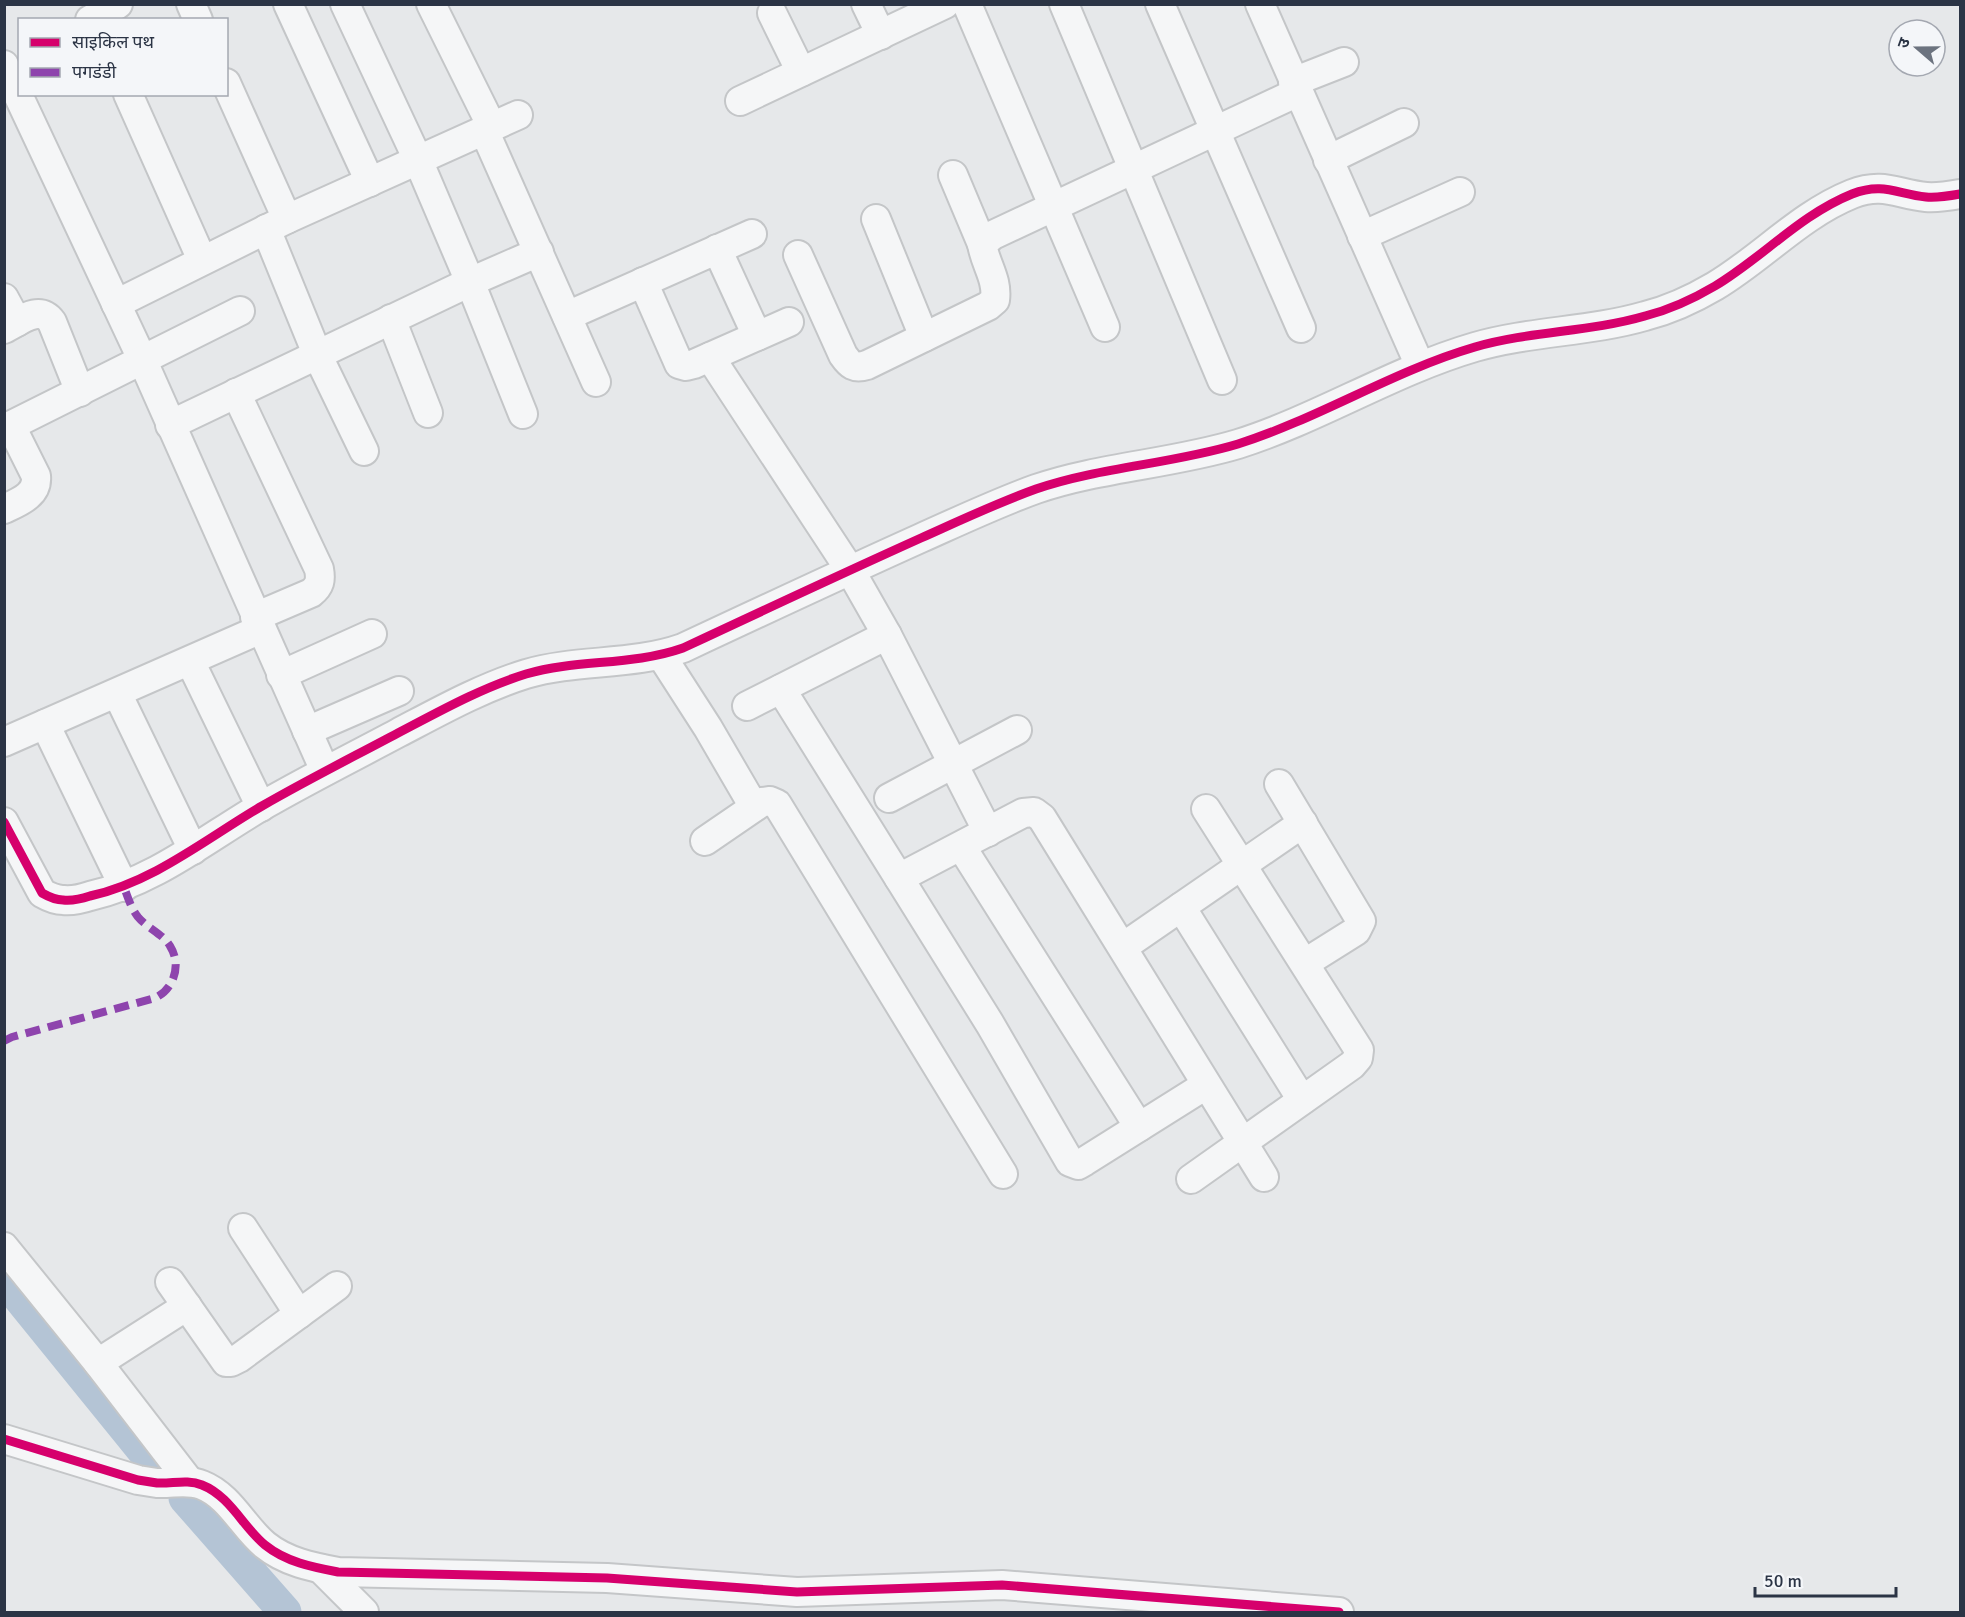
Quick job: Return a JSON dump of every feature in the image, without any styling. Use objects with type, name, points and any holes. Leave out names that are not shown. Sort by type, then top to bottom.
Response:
[{"type":"street","points":[[91,15],[118,4]]},
{"type":"street","points":[[191,4],[197,18]]},
{"type":"street","points":[[288,4],[370,182]]},
{"type":"street","points":[[345,4],[418,160],[523,414]]},
{"type":"street","points":[[431,4],[488,129],[596,382]]},
{"type":"street","points":[[866,4],[881,35]]},
{"type":"street","points":[[740,101],[945,4]]},
{"type":"street","points":[[967,4],[1105,327]]},
{"type":"street","points":[[1064,4],[1222,381]]},
{"type":"street","points":[[1160,4],[1301,328]]},
{"type":"street","points":[[1260,4],[1420,366]]},
{"type":"street","points":[[772,13],[801,72]]},
{"type":"street","points":[[18,57],[4,64],[18,94]]},
{"type":"street","points":[[982,244],[993,235],[1133,168],[1215,132],[1344,62]]},
{"type":"street","points":[[228,89],[277,224],[317,354],[364,451]]},
{"type":"street","points":[[19,96],[142,359],[325,771]]},
{"type":"street","points":[[129,96],[202,260]]},
{"type":"street","points":[[116,304],[277,224],[518,115]]},
{"type":"street","points":[[1328,160],[1404,123]]},
{"type":"street","points":[[798,255],[843,355],[850,365],[858,368],[988,306],[995,300],[996,289],[982,244],[953,175]]},
{"type":"street","points":[[4,822],[42,893],[52,898],[74,900],[124,887],[193,850],[261,807],[325,771],[468,697],[507,681],[546,669],[661,655],[682,648],[850,570],[1038,488],[1238,444],[1336,405],[1420,366],[1477,346],[1644,316],[1683,303],[1717,285],[1829,205],[1855,192],[1879,187],[1925,197],[1960,194]]},
{"type":"street","points":[[1362,236],[1460,192]]},
{"type":"street","points":[[876,219],[924,338]]},
{"type":"street","points":[[567,316],[752,234]]},
{"type":"street","points":[[717,249],[757,336]]},
{"type":"street","points":[[171,424],[470,282],[539,252]]},
{"type":"street","points":[[643,282],[679,364],[686,366],[789,322]]},
{"type":"street","points":[[4,509],[24,500],[37,484],[36,476],[8,427],[240,311]]},
{"type":"street","points":[[9,316],[40,313],[47,316],[52,322],[80,392]]},
{"type":"street","points":[[391,319],[428,413]]},
{"type":"street","points":[[710,357],[850,570],[887,635],[988,832]]},
{"type":"street","points":[[4,742],[190,661],[317,588],[321,579],[319,569],[236,393]]},
{"type":"street","points":[[281,675],[372,634]]},
{"type":"street","points":[[747,706],[887,635]]},
{"type":"street","points":[[661,655],[708,728],[754,807]]},
{"type":"street","points":[[190,661],[261,807]]},
{"type":"street","points":[[781,689],[990,1024],[1070,1162],[1078,1165],[1206,1085]]},
{"type":"street","points":[[308,731],[399,691]]},
{"type":"street","points":[[117,693],[193,850]]},
{"type":"street","points":[[45,724],[124,887]]},
{"type":"street","points":[[889,798],[1017,730]]},
{"type":"street","points":[[1279,784],[1361,921],[1356,931],[1305,963]]},
{"type":"street","points":[[705,841],[762,802],[770,801],[777,804],[1003,1174]]},
{"type":"street","points":[[1191,1179],[1352,1065],[1358,1058],[1359,1050],[1206,808]]},
{"type":"street","points":[[899,878],[1023,813],[1034,812],[1042,818],[1264,1177]]},
{"type":"street","points":[[1123,947],[1303,823]]},
{"type":"street","points":[[961,846],[1140,1127]]},
{"type":"street","points":[[1181,907],[1302,1100]]},
{"type":"street","points":[[243,1228],[299,1314]]},
{"type":"street","points":[[4,1247],[189,1481]]},
{"type":"street","points":[[170,1282],[226,1362],[239,1358],[337,1286]]},
{"type":"street","points":[[98,1363],[187,1306]]},
{"type":"street","points":[[4,1439],[138,1480],[158,1483],[189,1481],[204,1485],[220,1496],[264,1545],[282,1556],[309,1567],[338,1572],[607,1578],[756,1601],[797,1592],[1002,1585],[1166,1605],[1339,1612]]},
{"type":"street","points":[[321,1569],[364,1612]]},
{"type":"waterway","points":[[4,1279],[155,1465]]},
{"type":"waterway","points":[[185,1498],[285,1612]]},
{"type":"marked path","points":[[4,1041],[155,998],[167,989],[176,968],[174,953],[163,938],[138,917],[124,887]]},
{"type":"cycle path","points":[[4,822],[42,893],[55,899],[70,900],[114,889],[158,870],[262,806],[493,686],[545,669],[644,658],[683,648],[992,506],[1036,489],[1085,476],[1238,444],[1298,421],[1415,369],[1475,347],[1624,321],[1663,311],[1715,286],[1815,213],[1852,194],[1873,189],[1926,197],[1960,194]]},
{"type":"cycle path","points":[[4,1439],[138,1480],[157,1483],[191,1482],[202,1485],[221,1496],[257,1538],[273,1551],[300,1563],[338,1572],[607,1578],[797,1592],[1002,1585],[1339,1612]]}]
